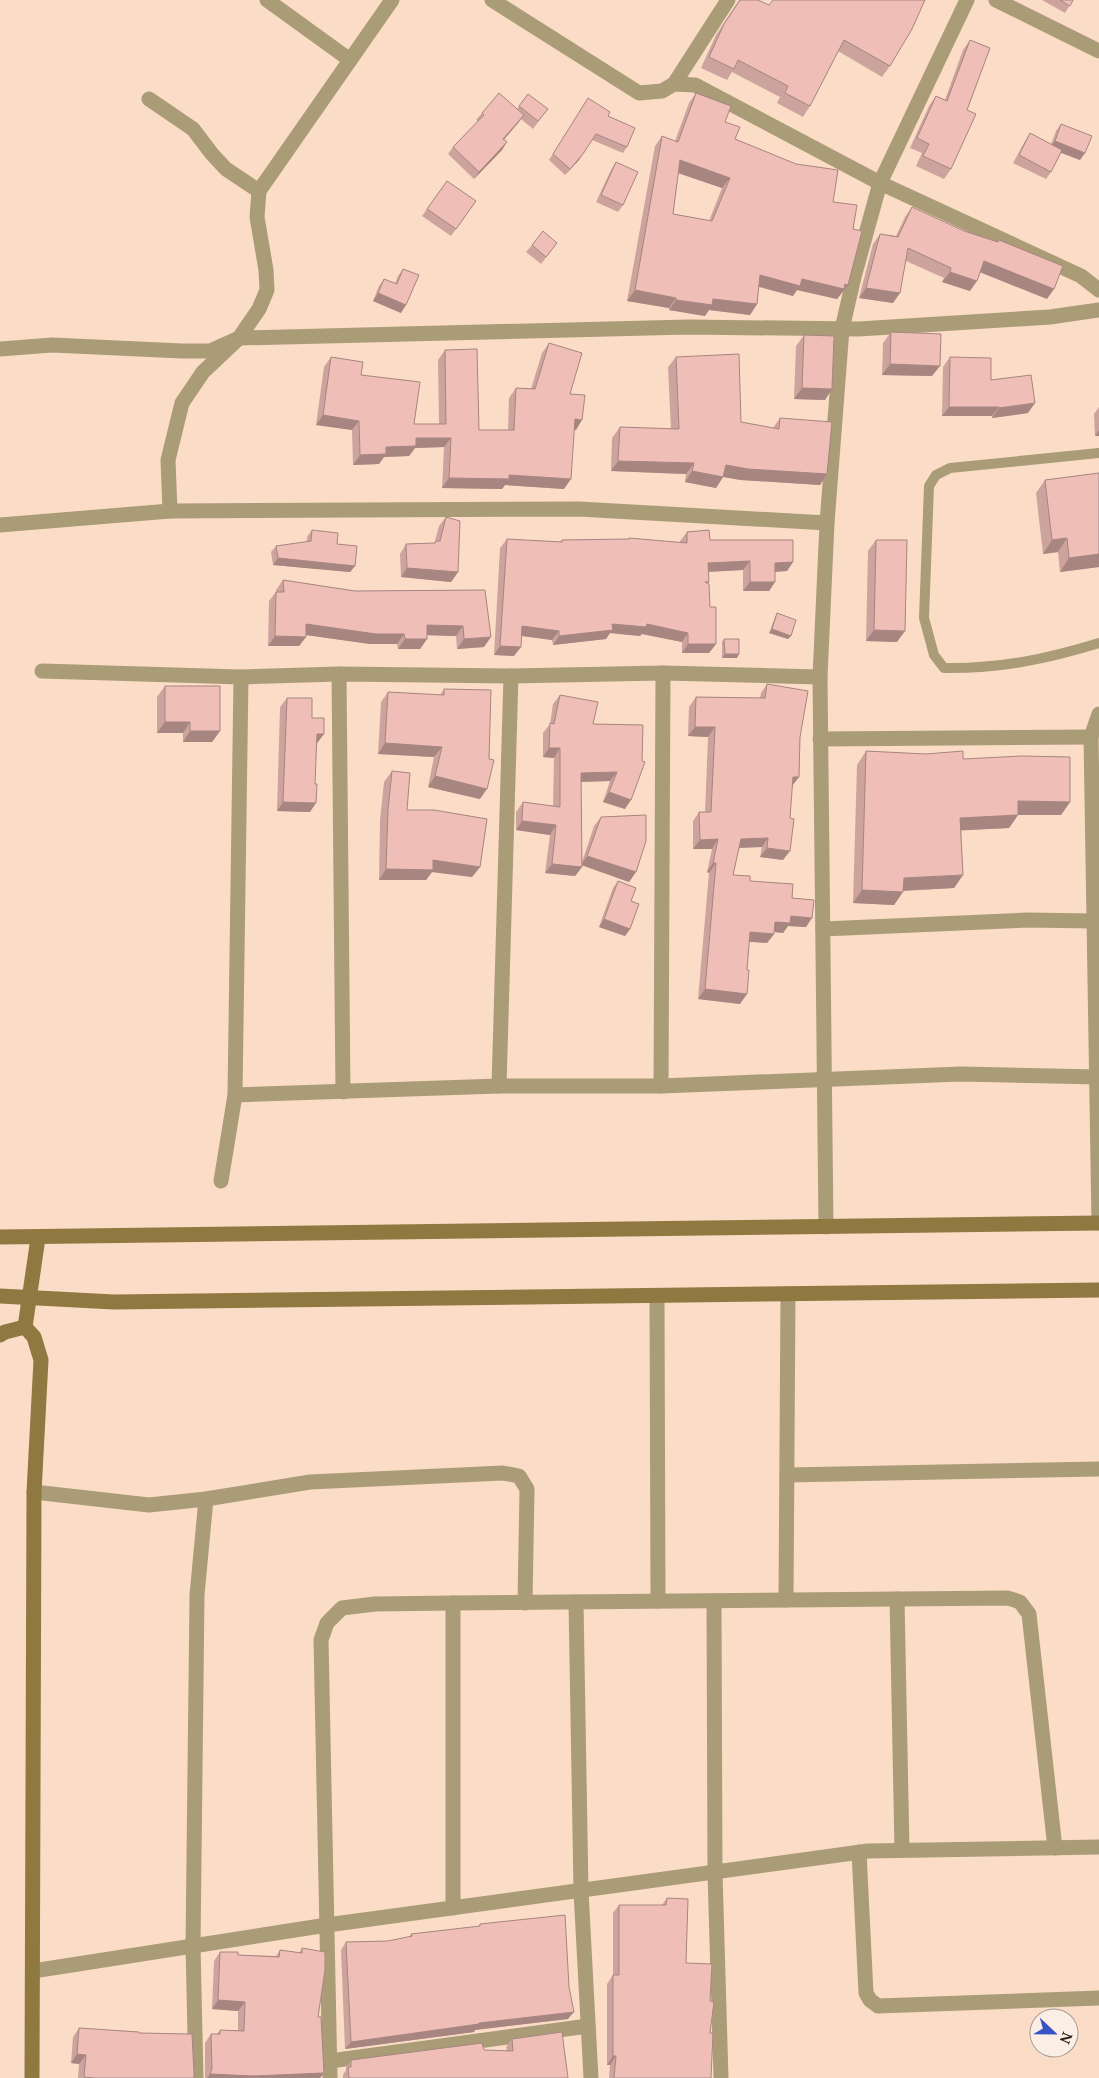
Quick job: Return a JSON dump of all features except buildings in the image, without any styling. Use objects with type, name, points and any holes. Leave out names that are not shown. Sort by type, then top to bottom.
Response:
[{"type":"main road","points":[[0,1237],[1099,1223]]},
{"type":"main road","points":[[32,2078],[34,1492],[41,1360],[34,1337],[25,1326],[38,1238]]},
{"type":"main road","points":[[0,1296],[114,1302],[1099,1290]]},
{"type":"main road","points":[[0,1335],[25,1326]]},
{"type":"street","points":[[267,0],[350,60]]},
{"type":"street","points":[[170,511],[168,460],[182,404],[203,372],[239,338],[259,309],[267,290],[266,270],[257,217],[258,191],[392,0]]},
{"type":"street","points":[[492,0],[639,93],[662,91],[674,84],[728,0]]},
{"type":"street","points":[[826,1227],[820,677],[827,523],[842,329],[880,183],[967,0]]},
{"type":"street","points":[[996,0],[1099,51]]},
{"type":"street","points":[[674,84],[695,86],[880,183],[1081,276],[1099,290]]},
{"type":"street","points":[[149,99],[193,129],[226,169],[258,191]]},
{"type":"street","points":[[0,349],[52,345],[210,351],[239,338],[679,328],[842,329],[1050,318],[1099,310]]},
{"type":"street","points":[[0,525],[170,511],[578,510],[827,523]]},
{"type":"street","points":[[42,671],[241,677],[339,674],[511,676],[663,673],[820,677]]},
{"type":"street","points":[[661,1086],[663,673]]},
{"type":"street","points":[[339,674],[343,1092]]},
{"type":"street","points":[[500,1086],[511,676]]},
{"type":"street","points":[[221,1181],[236,1096],[241,677]]},
{"type":"street","points":[[1099,714],[1091,737],[1099,1223]]},
{"type":"street","points":[[820,739],[1091,737]]},
{"type":"street","points":[[822,929],[1028,920],[1093,921]]},
{"type":"street","points":[[236,1096],[500,1086],[661,1086],[960,1074],[1097,1077]]},
{"type":"street","points":[[786,1600],[788,1294]]},
{"type":"street","points":[[657,1296],[658,1602]]},
{"type":"street","points":[[787,1475],[1099,1469]]},
{"type":"street","points":[[34,1492],[149,1504],[206,1499],[310,1482],[503,1473],[519,1476],[527,1489],[525,1603]]},
{"type":"street","points":[[196,2078],[194,1946],[197,1595],[206,1499]]},
{"type":"street","points":[[330,2078],[321,1640],[327,1623],[342,1608],[375,1604],[1008,1598],[1020,1602],[1029,1614],[1055,1848]]},
{"type":"street","points":[[897,1599],[902,1850]]},
{"type":"street","points":[[714,1601],[715,1873],[721,2078]]},
{"type":"street","points":[[576,1602],[580,1891],[591,2078]]},
{"type":"street","points":[[453,1603],[453,1908]]},
{"type":"street","points":[[32,1972],[327,1926],[859,1852],[1099,1847]]},
{"type":"street","points":[[859,1852],[866,1993],[870,2000],[878,2006],[1099,1998]]},
{"type":"street","points":[[330,2061],[588,2026]]},
{"type":"lane","points":[[1099,452],[950,468],[936,475],[929,486],[924,618],[934,655],[944,668],[971,669],[1019,664],[1099,643]]}]
